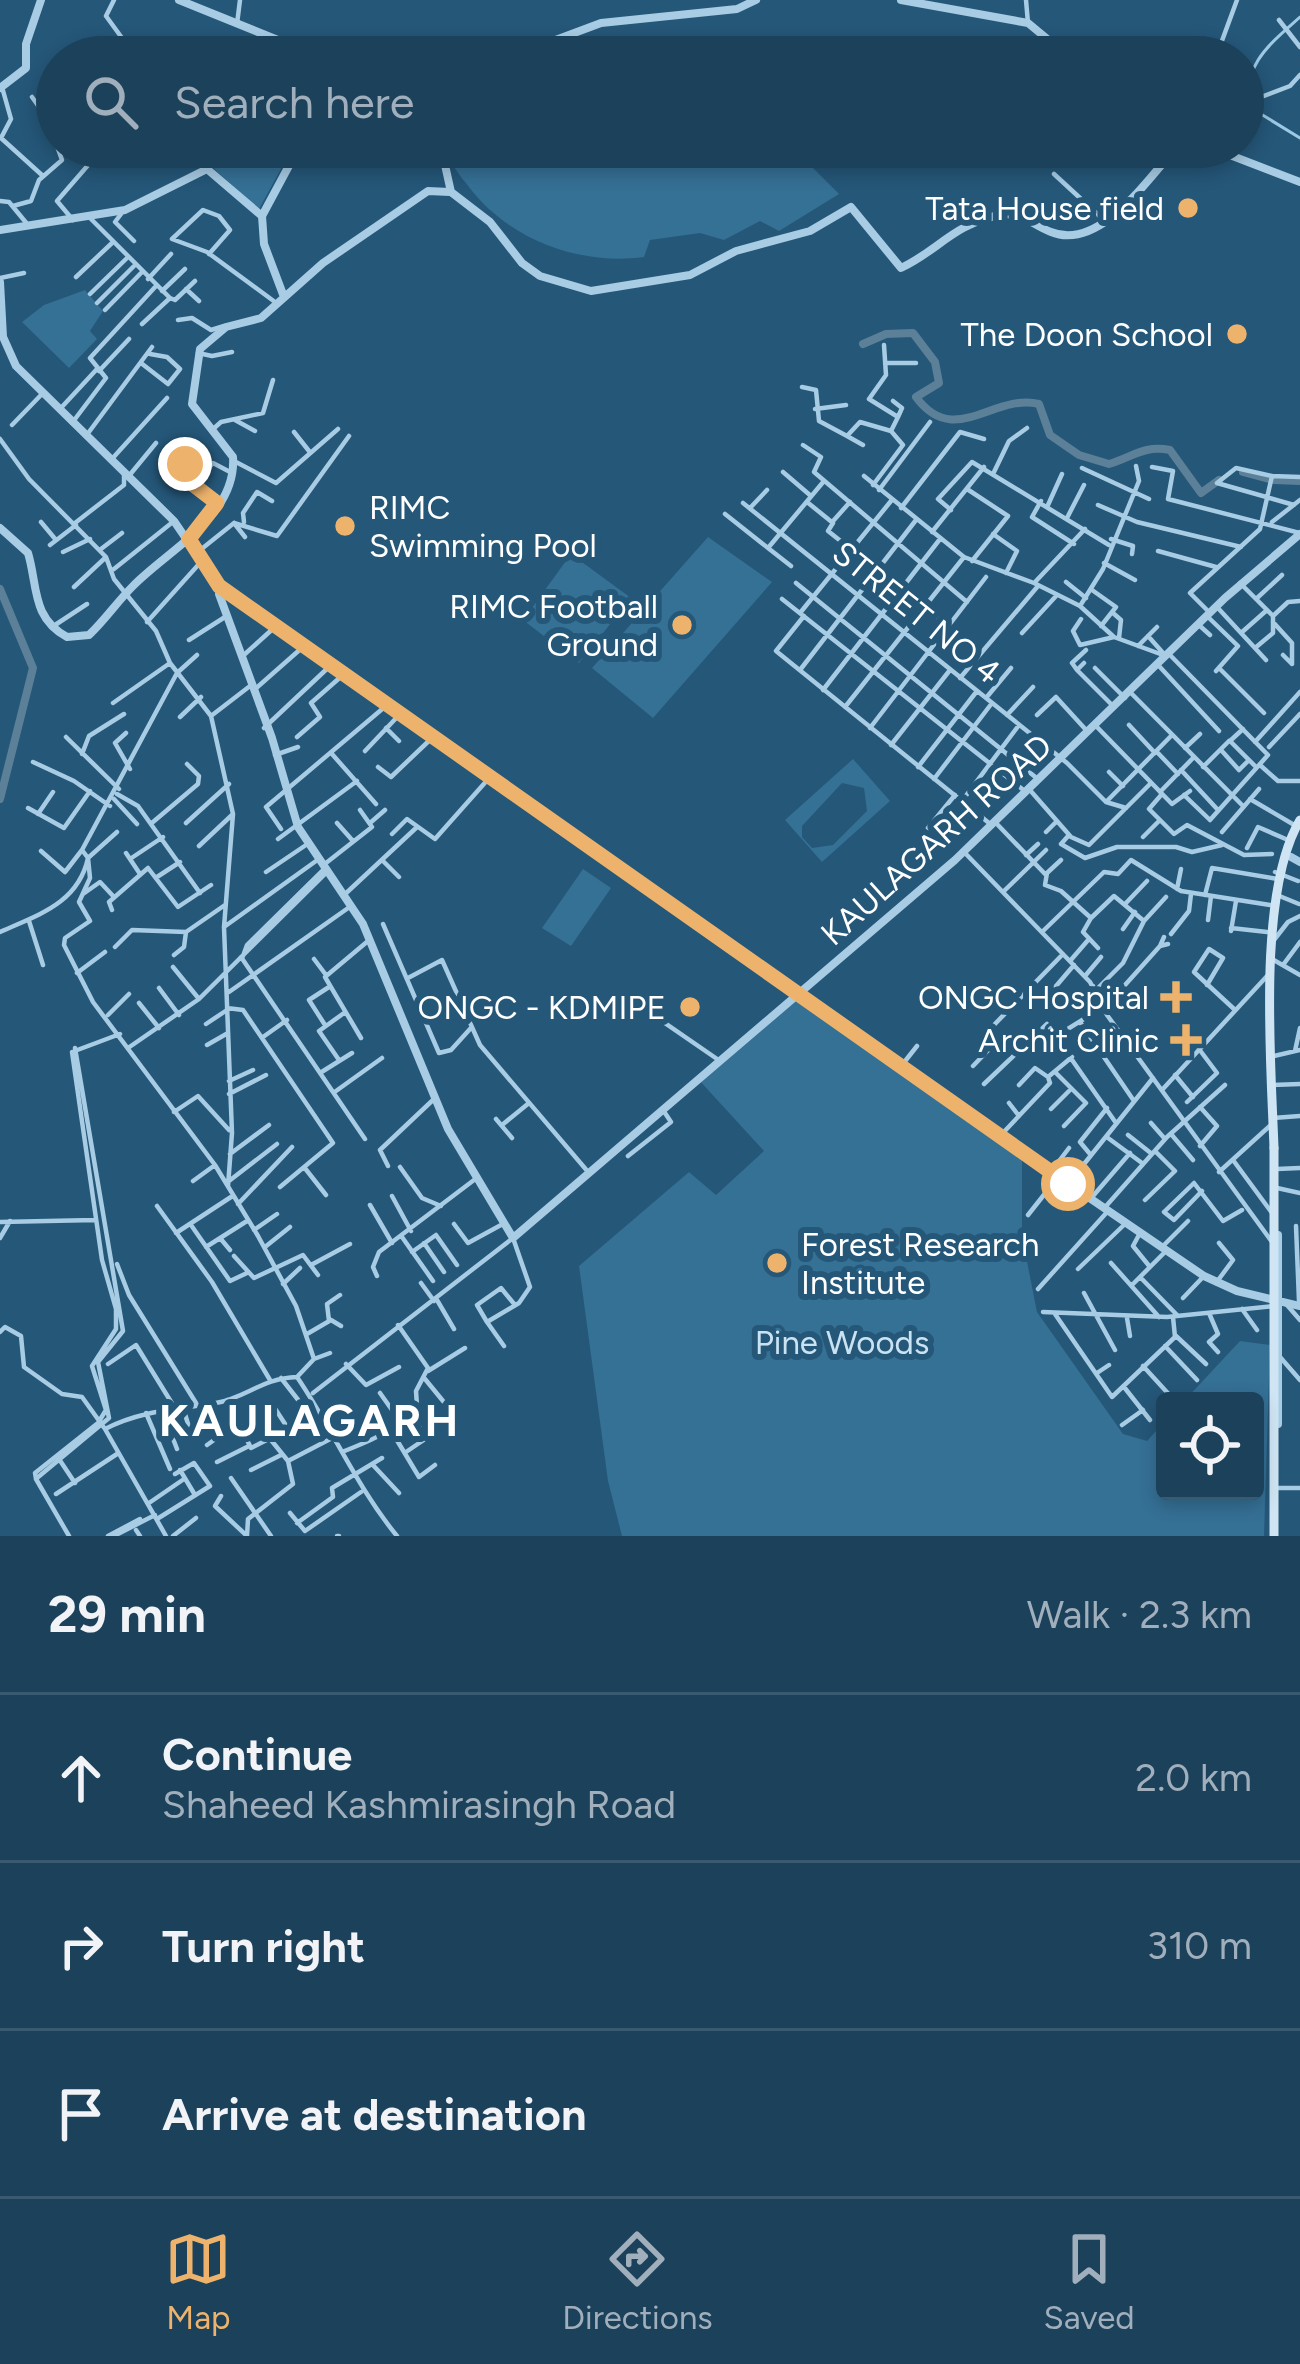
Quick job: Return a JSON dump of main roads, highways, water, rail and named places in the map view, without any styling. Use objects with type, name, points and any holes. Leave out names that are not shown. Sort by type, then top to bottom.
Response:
[{"type":"main road","points":[[1270,953],[1267,932],[1276,876],[1297,820]]},
{"type":"main road","points":[[1273,900],[1274,1536]]},
{"type":"main road","points":[[1270,975],[1272,1081]]},
{"type":"waterway","points":[[1264,52],[1300,17]]},
{"type":"waterway","points":[[1264,116],[1300,138]]},
{"type":"waterway","points":[[863,344],[886,334],[913,333],[935,362],[939,383],[916,397],[930,412],[945,418],[1039,404],[1050,435],[1079,455],[1109,464],[1145,450],[1170,450],[1201,493],[1219,480]]},
{"type":"waterway","points":[[1243,472],[1269,479]]},
{"type":"waterway","points":[[1274,480],[1300,481]]},
{"type":"waterway","points":[[0,589],[33,668],[0,799]]},
{"type":"place","name":"Tata House field","points":[[1188,208]]},
{"type":"place","name":"The Doon School","points":[[1237,334]]},
{"type":"place","name":"RIMC Swimming Pool","points":[[345,526]]},
{"type":"place","name":"RIMC Football Ground","points":[[682,625]]},
{"type":"place","name":"ONGC Hospital","points":[[1176,997]]},
{"type":"place","name":"ONGC - KDMIPE","points":[[690,1007]]},
{"type":"place","name":"Archit Clinic","points":[[1186,1040]]},
{"type":"place","name":"Forest Research Institute","points":[[777,1263]]},
{"type":"district","name":"KAULAGARH","points":[[310,1420]]},
{"type":"park label","name":"Pine Woods","points":[[842,1342]]}]
